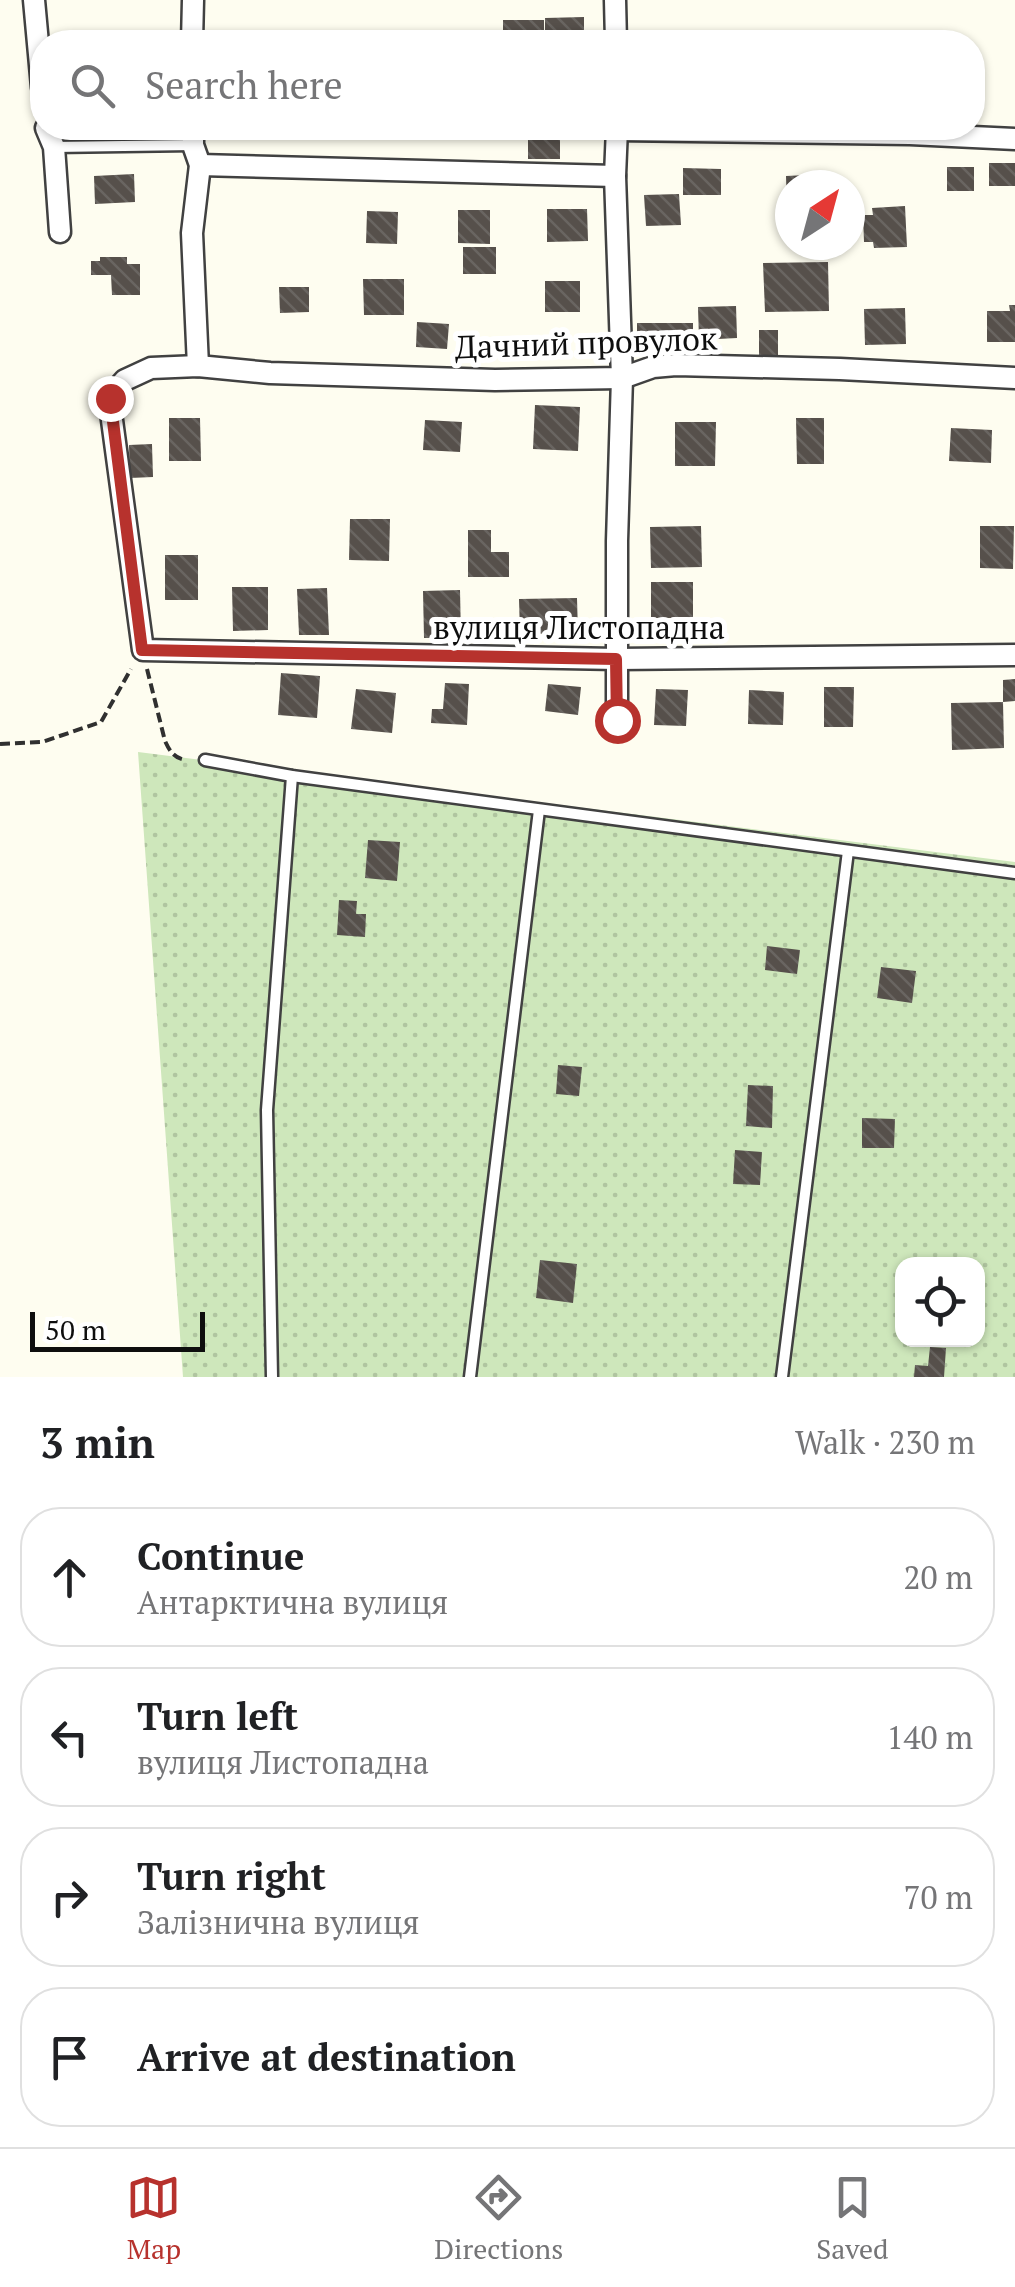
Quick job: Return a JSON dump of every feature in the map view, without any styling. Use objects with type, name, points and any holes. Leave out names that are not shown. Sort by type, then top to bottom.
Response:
[{"type":"street","points":[[34,0],[37,30]]},
{"type":"street","points":[[192,30],[193,0]]},
{"type":"street","points":[[615,0],[616,30]]},
{"type":"street","points":[[985,138],[1015,139]]},
{"type":"street","points":[[50,140],[60,232]]},
{"type":"street","points":[[617,140],[622,378],[616,540],[617,720]]},
{"type":"street","points":[[198,366],[192,232],[195,146],[615,176]]},
{"type":"street","name":"Дачний провулок","points":[[142,650],[110,398],[124,380],[151,368],[198,366],[270,373],[496,380],[622,378],[653,367],[676,365],[1015,378]]},
{"type":"street","name":"вулиця Листопадна","points":[[142,650],[616,659],[1015,655]]},
{"type":"lane","points":[[98,140],[195,146]]},
{"type":"lane","points":[[205,760],[292,776],[1015,873]]},
{"type":"lane","points":[[272,1377],[266,1110],[292,776]]},
{"type":"lane","points":[[470,1377],[539,810]]},
{"type":"lane","points":[[782,1377],[848,851]]},
{"type":"path","points":[[0,744],[42,742],[102,722],[142,650]]},
{"type":"path","points":[[142,650],[170,751],[179,759],[205,760]]},
{"type":"green space","points":[[138,752],[1015,862],[1015,1377],[183,1377]]},
{"type":"building","points":[[584,17],[584,30],[545,30],[545,18]]},
{"type":"building","points":[[503,20],[544,20],[544,30],[503,30]]},
{"type":"building","points":[[528,140],[560,140],[560,159],[528,159]]},
{"type":"building","points":[[989,163],[1015,163],[1015,186],[989,186]]},
{"type":"building","points":[[947,167],[974,167],[974,191],[947,191]]},
{"type":"building","points":[[683,168],[721,169],[721,195],[683,195]]},
{"type":"building","points":[[134,174],[135,202],[95,204],[94,176]]},
{"type":"building","points":[[679,194],[681,225],[646,226],[644,195]]},
{"type":"building","points":[[905,206],[907,247],[874,248],[873,242],[865,242],[865,215],[873,215],[872,208]]},
{"type":"building","points":[[547,209],[587,209],[588,241],[547,242]]},
{"type":"building","points":[[458,210],[490,210],[490,244],[458,243]]},
{"type":"building","points":[[367,211],[398,212],[397,244],[366,243]]},
{"type":"building","points":[[463,247],[496,247],[496,274],[463,274]]},
{"type":"building","points":[[100,257],[127,257],[127,264],[140,264],[140,295],[112,295],[111,275],[91,275],[91,261],[100,261]]},
{"type":"building","points":[[828,262],[829,311],[765,312],[763,263]]},
{"type":"building","points":[[363,279],[404,279],[404,315],[364,315]]},
{"type":"building","points":[[545,281],[580,281],[580,312],[545,312]]},
{"type":"building","points":[[279,287],[309,287],[309,312],[280,313]]},
{"type":"building","points":[[1009,305],[1015,305],[1015,342],[987,342],[987,311],[1010,311]]},
{"type":"building","points":[[736,306],[737,338],[699,340],[698,307]]},
{"type":"building","points":[[905,308],[906,344],[865,345],[864,309]]},
{"type":"building","points":[[417,322],[449,324],[447,349],[416,347]]},
{"type":"building","points":[[637,323],[693,323],[693,341],[637,341]]},
{"type":"building","points":[[759,330],[778,330],[778,357],[759,357]]},
{"type":"building","points":[[535,405],[580,407],[578,451],[533,449]]},
{"type":"building","points":[[169,418],[200,418],[201,461],[169,461]]},
{"type":"building","points":[[796,418],[824,418],[824,464],[797,464]]},
{"type":"building","points":[[425,420],[462,422],[460,452],[423,450]]},
{"type":"building","points":[[675,422],[716,422],[715,466],[675,466]]},
{"type":"building","points":[[951,428],[992,430],[991,463],[949,461]]},
{"type":"building","points":[[152,444],[153,477],[130,478],[129,445]]},
{"type":"building","points":[[350,519],[390,519],[389,561],[349,560]]},
{"type":"building","points":[[701,526],[702,567],[651,568],[650,527]]},
{"type":"building","points":[[980,526],[1014,526],[1013,569],[980,568]]},
{"type":"building","points":[[468,530],[491,530],[491,552],[509,552],[509,577],[468,577]]},
{"type":"building","points":[[165,555],[198,555],[198,600],[165,600]]},
{"type":"building","points":[[651,582],[693,582],[693,618],[651,618]]},
{"type":"building","points":[[232,587],[268,587],[268,630],[233,631]]},
{"type":"building","points":[[327,588],[329,635],[299,635],[297,589]]},
{"type":"building","points":[[460,590],[461,638],[424,638],[423,591]]},
{"type":"building","points":[[577,598],[578,633],[520,634],[519,599]]},
{"type":"building","points":[[281,673],[320,676],[317,718],[278,715]]},
{"type":"building","points":[[1015,679],[1015,701],[1003,702],[1003,680]]},
{"type":"building","points":[[445,683],[469,684],[467,725],[431,723],[432,709],[443,709]]},
{"type":"building","points":[[548,684],[581,687],[578,715],[545,711]]},
{"type":"building","points":[[824,687],[854,687],[853,727],[824,727]]},
{"type":"building","points":[[356,689],[396,693],[392,733],[351,729]]},
{"type":"building","points":[[656,689],[688,690],[686,726],[654,725]]},
{"type":"building","points":[[749,690],[784,692],[783,725],[748,724]]},
{"type":"building","points":[[1003,702],[1004,748],[952,750],[951,703]]},
{"type":"building","points":[[368,840],[400,842],[397,881],[365,878]]},
{"type":"building","points":[[339,900],[357,901],[356,914],[366,914],[365,937],[337,935]]},
{"type":"building","points":[[767,946],[800,950],[797,974],[765,970]]},
{"type":"building","points":[[881,967],[916,971],[912,1003],[877,998]]},
{"type":"building","points":[[558,1065],[582,1067],[579,1096],[556,1094]]},
{"type":"building","points":[[748,1085],[773,1086],[772,1128],[746,1126]]},
{"type":"building","points":[[862,1118],[895,1119],[894,1148],[862,1148]]},
{"type":"building","points":[[735,1150],[762,1152],[760,1185],[733,1184]]},
{"type":"building","points":[[540,1260],[577,1264],[573,1303],[536,1298]]},
{"type":"building","points":[[930,1347],[946,1348],[944,1377],[914,1377],[915,1365],[928,1366]]},
{"type":"route","points":[[110,398],[142,650],[616,659],[617,720]]}]
